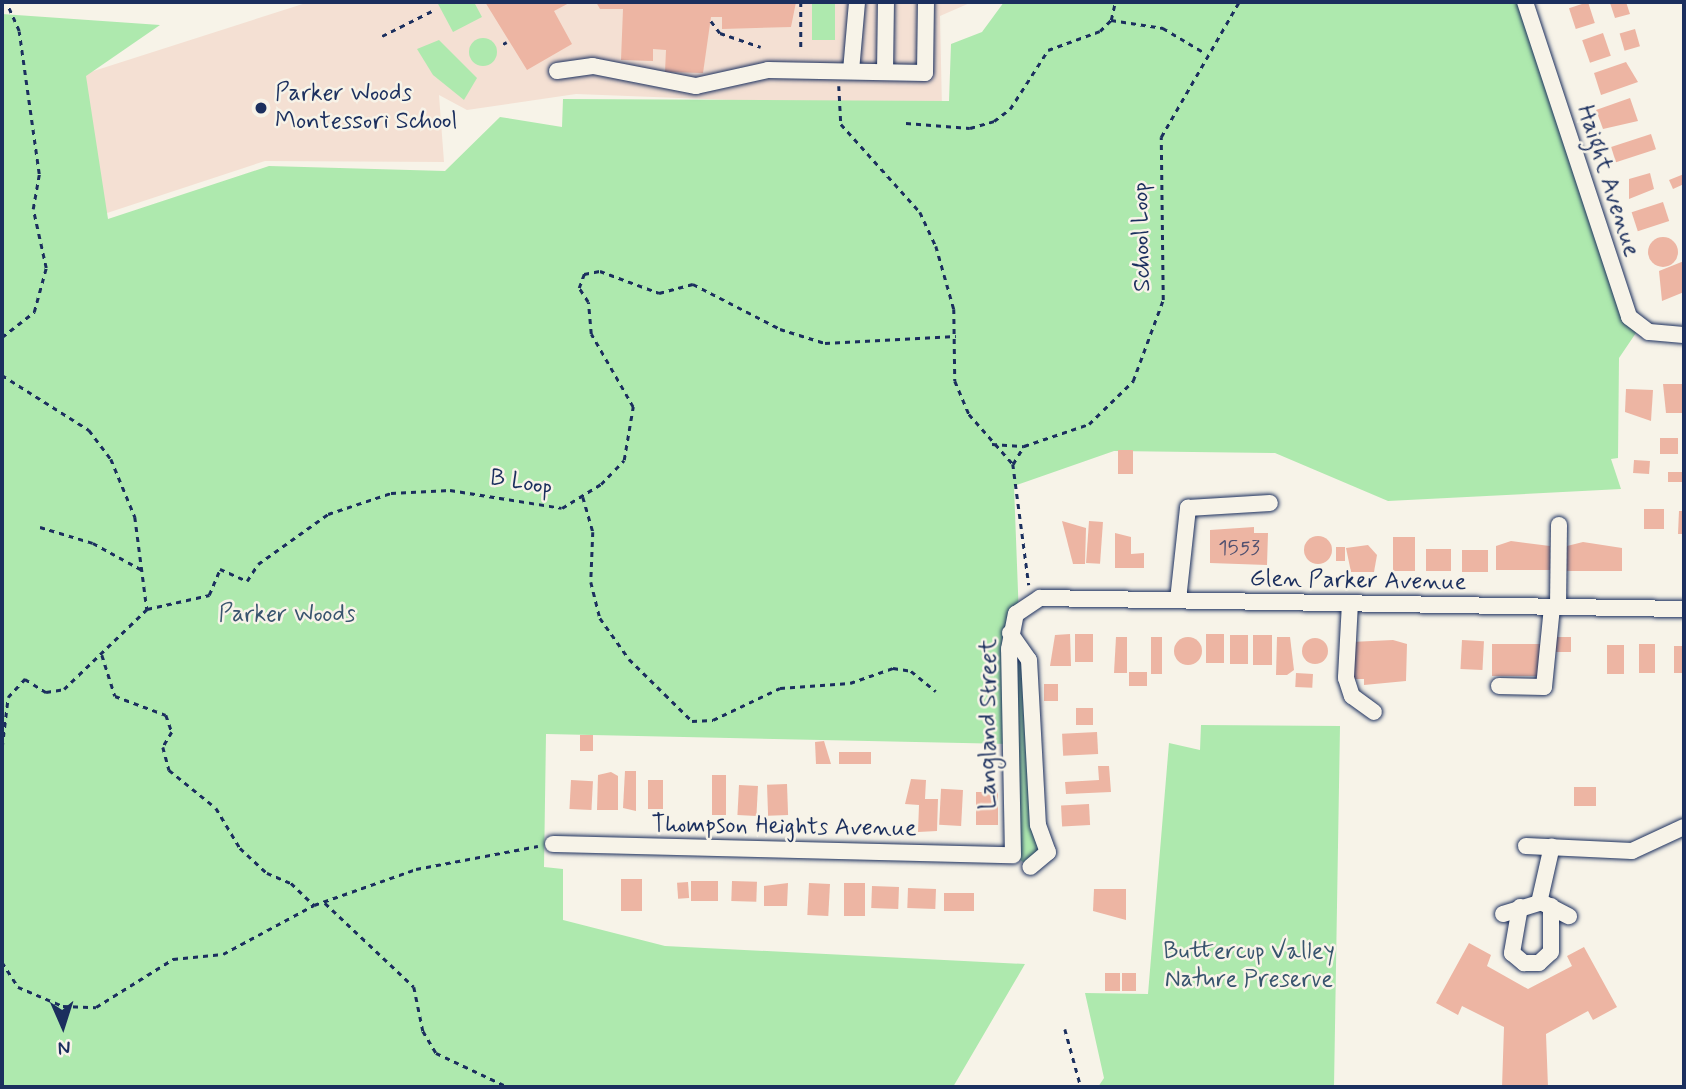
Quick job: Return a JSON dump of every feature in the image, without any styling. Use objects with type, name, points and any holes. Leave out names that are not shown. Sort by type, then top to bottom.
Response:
[{"type":"street","points":[[845,77],[857,2]]},
{"type":"street","points":[[885,72],[886,2]]},
{"type":"street","points":[[557,71],[593,66],[696,86],[768,70],[845,77],[885,72],[925,74],[926,2]]},
{"type":"street","name":"Haight Avenue","points":[[1525,2],[1629,317],[1649,331],[1684,335]]},
{"type":"street","points":[[1178,600],[1188,509],[1205,502],[1270,503]]},
{"type":"street","points":[[1499,686],[1544,687],[1555,607],[1559,525]]},
{"type":"street","name":"Glen Parker Avenue","points":[[1030,595],[1684,609]]},
{"type":"street","name":"Langland Street","points":[[1013,855],[1010,633],[1016,614],[1030,595]]},
{"type":"street","points":[[1350,603],[1346,678],[1352,696],[1374,712]]},
{"type":"street","points":[[1010,633],[1030,667],[1038,825],[1048,852],[1030,867]]},
{"type":"street","points":[[1525,846],[1632,851],[1684,827]]},
{"type":"street","name":"Thompson Heights Avenue","points":[[553,844],[1013,855]]},
{"type":"street","points":[[1520,907],[1512,953],[1524,963],[1539,963],[1551,952],[1545,904],[1552,846]]},
{"type":"street","points":[[1503,914],[1520,907],[1545,904],[1569,916]]},
{"type":"path","points":[[2,337],[34,312],[46,268],[33,209],[39,174],[19,31],[6,2]]},
{"type":"path","points":[[801,2],[802,48]]},
{"type":"path","points":[[906,123],[970,128],[994,121],[1010,109],[1048,50],[1100,31],[1111,20],[1115,2]]},
{"type":"path","name":"School Loop","points":[[992,444],[1024,446],[1089,424],[1110,408],[1143,358],[1163,289],[1161,136],[1205,53],[1239,2]]},
{"type":"path","points":[[382,36],[432,11]]},
{"type":"path","points":[[1111,20],[1163,28],[1205,53]]},
{"type":"path","points":[[711,21],[720,33],[761,47]]},
{"type":"path","points":[[845,77],[841,124],[920,212],[936,246],[956,336],[959,394],[992,444],[1013,464]]},
{"type":"path","name":"B Loop","points":[[147,609],[209,595],[220,569],[247,581],[302,528],[376,497],[450,490],[562,508],[583,497],[624,460],[633,407],[591,334],[581,281],[584,274],[600,271],[661,293],[693,284],[780,329],[825,343],[895,334],[956,336]]},
{"type":"path","points":[[2,375],[89,430],[111,458],[135,517],[147,609],[64,689],[46,692],[31,678],[21,682],[8,697],[2,747]]},
{"type":"path","points":[[1024,446],[1013,464],[1030,595]]},
{"type":"path","points":[[583,497],[593,532],[591,582],[600,618],[629,659],[692,721],[713,720],[780,688],[850,683],[893,668],[911,671],[936,691]]},
{"type":"path","points":[[40,527],[93,543],[144,571]]},
{"type":"path","points":[[102,655],[116,696],[166,715],[172,732],[163,747],[169,770],[216,808],[240,848],[267,873],[291,883],[314,905]]},
{"type":"path","points":[[2,962],[18,987],[63,1006],[96,1007],[173,959],[223,954],[314,905],[325,904],[416,869],[553,844]]},
{"type":"path","points":[[325,904],[415,987],[423,1031],[436,1053],[508,1087]]},
{"type":"path","points":[[2,909],[2,917]]},
{"type":"path","points":[[1065,1029],[1081,1087]]},
{"type":"shaded area","name":"Parker Woods Montessori School","points":[[309,2],[972,2],[940,16],[942,108],[576,94],[467,110],[439,95],[444,162],[265,161],[101,215],[78,76]]},
{"type":"green space","points":[[437,2],[474,2],[482,17],[453,32]]},
{"type":"green space","points":[[812,2],[835,2],[835,40],[812,40]]},
{"type":"green space","name":"Parker Woods","points":[[1004,2],[1520,2],[1640,327],[1619,358],[1618,458],[1611,459],[1621,489],[1388,501],[1275,453],[1114,451],[1014,486],[1020,644],[1046,843],[1030,867],[1013,855],[1010,744],[546,734],[544,867],[563,869],[563,920],[665,946],[1025,964],[953,1087],[2,1087],[2,14],[160,25],[86,76],[108,219],[269,166],[445,171],[500,117],[562,127],[563,99],[949,101],[951,44],[982,32]]},
{"type":"green space","points":[[483,38],[493,42],[497,52],[493,62],[483,66],[473,62],[469,52],[473,42]]},
{"type":"green space","points":[[439,40],[477,78],[464,100],[433,75],[417,49]]},
{"type":"green space","name":"Buttercup Valley Nature Preserve","points":[[1201,725],[1340,726],[1334,1087],[1098,1087],[1104,1078],[1085,993],[1148,994],[1169,743],[1200,750]]},
{"type":"building","points":[[485,2],[571,2],[554,11],[572,44],[527,70]]},
{"type":"building","points":[[596,2],[796,2],[791,27],[722,29],[722,17],[711,17],[703,73],[665,72],[666,50],[653,49],[653,61],[621,60],[623,9],[600,9]]},
{"type":"building","points":[[1588,2],[1595,23],[1576,29],[1569,8]]},
{"type":"building","points":[[1626,2],[1630,14],[1615,18],[1610,3]]},
{"type":"building","points":[[1635,29],[1640,46],[1625,51],[1620,33]]},
{"type":"building","points":[[1603,33],[1611,56],[1590,63],[1582,40]]},
{"type":"building","points":[[1626,62],[1638,82],[1601,95],[1594,73]]},
{"type":"building","points":[[1630,98],[1638,121],[1603,129],[1596,110]]},
{"type":"building","points":[[1651,134],[1656,149],[1616,162],[1611,147]]},
{"type":"building","points":[[1650,173],[1654,189],[1629,199],[1629,179]]},
{"type":"building","points":[[1684,174],[1684,184],[1673,189],[1669,180]]},
{"type":"building","points":[[1663,202],[1669,221],[1638,231],[1632,212]]},
{"type":"building","points":[[1663,237],[1674,241],[1678,252],[1674,263],[1663,267],[1652,263],[1648,252],[1652,241]]},
{"type":"building","points":[[1684,261],[1684,292],[1662,301],[1659,271]]},
{"type":"building","points":[[1663,384],[1684,384],[1684,413],[1666,413]]},
{"type":"building","points":[[1626,389],[1653,390],[1651,421],[1625,412]]},
{"type":"building","points":[[1660,438],[1678,438],[1678,454],[1660,454]]},
{"type":"building","points":[[1118,450],[1133,450],[1133,474],[1118,474]]},
{"type":"building","points":[[1634,460],[1650,461],[1649,474],[1633,473]]},
{"type":"building","points":[[1668,472],[1684,472],[1684,482],[1668,482]]},
{"type":"building","points":[[1644,509],[1664,509],[1664,529],[1644,529]]},
{"type":"building","points":[[1679,511],[1684,511],[1684,534],[1678,534]]},
{"type":"building","points":[[1062,521],[1086,528],[1085,564],[1073,564]]},
{"type":"building","points":[[1089,521],[1103,522],[1100,564],[1086,563]]},
{"type":"building","points":[[1254,527],[1254,533],[1268,533],[1267,565],[1210,563],[1210,530]]},
{"type":"building","points":[[1115,533],[1131,537],[1131,554],[1144,553],[1144,568],[1115,568]]},
{"type":"building","points":[[1318,536],[1328,540],[1332,550],[1328,560],[1318,564],[1308,560],[1304,550],[1308,540]]},
{"type":"building","points":[[1393,537],[1415,537],[1415,571],[1393,571]]},
{"type":"building","points":[[1511,541],[1550,546],[1550,570],[1496,570],[1496,546]]},
{"type":"building","points":[[1583,542],[1622,548],[1622,571],[1567,571],[1567,546]]},
{"type":"building","points":[[1368,545],[1377,555],[1374,572],[1351,572],[1346,548]]},
{"type":"building","points":[[1336,547],[1345,547],[1345,561],[1336,561]]},
{"type":"building","points":[[1426,549],[1451,549],[1451,571],[1426,571]]},
{"type":"building","points":[[1462,550],[1488,550],[1488,572],[1462,572]]},
{"type":"building","points":[[1070,634],[1071,666],[1050,666],[1055,635]]},
{"type":"building","points":[[1075,634],[1093,634],[1093,662],[1075,662]]},
{"type":"building","points":[[1206,634],[1224,634],[1224,663],[1206,663]]},
{"type":"building","points":[[1230,635],[1248,635],[1248,664],[1230,664]]},
{"type":"building","points":[[1253,635],[1272,635],[1272,665],[1253,665]]},
{"type":"building","points":[[1116,637],[1127,637],[1127,673],[1114,673]]},
{"type":"building","points":[[1151,637],[1162,637],[1162,674],[1151,674]]},
{"type":"building","points":[[1188,637],[1198,641],[1202,651],[1198,661],[1188,665],[1178,661],[1174,651],[1178,641]]},
{"type":"building","points":[[1277,637],[1290,637],[1294,670],[1287,675],[1276,675]]},
{"type":"building","points":[[1556,637],[1571,637],[1571,652],[1556,652]]},
{"type":"building","points":[[1315,638],[1325,641],[1328,651],[1325,661],[1315,664],[1305,661],[1302,651],[1305,641]]},
{"type":"building","points":[[1393,640],[1407,644],[1406,681],[1364,685],[1364,679],[1351,679],[1351,642]]},
{"type":"building","points":[[1462,640],[1484,641],[1482,670],[1460,669]]},
{"type":"building","points":[[1492,644],[1546,644],[1546,676],[1492,676]]},
{"type":"building","points":[[1639,644],[1655,644],[1655,673],[1639,673]]},
{"type":"building","points":[[1607,645],[1624,645],[1624,674],[1607,674]]},
{"type":"building","points":[[1674,646],[1684,646],[1684,673],[1674,673]]},
{"type":"building","points":[[1129,672],[1147,672],[1147,686],[1129,686]]},
{"type":"building","points":[[1296,673],[1313,674],[1312,688],[1295,687]]},
{"type":"building","points":[[1044,684],[1058,684],[1058,701],[1044,701]]},
{"type":"building","points":[[1076,708],[1093,708],[1093,725],[1076,725]]},
{"type":"building","points":[[1097,732],[1098,754],[1063,756],[1062,734]]},
{"type":"building","points":[[580,735],[593,735],[593,751],[580,751]]},
{"type":"building","points":[[824,741],[831,764],[816,764],[815,742]]},
{"type":"building","points":[[839,752],[871,752],[871,764],[839,764]]},
{"type":"building","points":[[1098,766],[1109,766],[1111,792],[1066,794],[1065,782],[1099,780]]},
{"type":"building","points":[[625,771],[636,771],[636,811],[623,808]]},
{"type":"building","points":[[611,772],[618,776],[618,810],[597,810],[598,775]]},
{"type":"building","points":[[712,775],[726,775],[726,815],[712,815]]},
{"type":"building","points":[[911,779],[926,780],[925,799],[938,799],[937,831],[918,832],[919,805],[905,804]]},
{"type":"building","points":[[571,780],[593,781],[591,810],[569,809]]},
{"type":"building","points":[[648,780],[663,780],[663,809],[648,809]]},
{"type":"building","points":[[787,784],[788,815],[768,816],[767,785]]},
{"type":"building","points":[[739,785],[758,786],[756,816],[737,815]]},
{"type":"building","points":[[1574,787],[1596,787],[1596,806],[1574,806]]},
{"type":"building","points":[[941,789],[963,790],[961,826],[939,825]]},
{"type":"building","points":[[976,792],[998,792],[998,825],[976,825]]},
{"type":"building","points":[[1089,804],[1090,825],[1062,826],[1061,805]]},
{"type":"building","points":[[621,879],[642,879],[642,911],[621,911]]},
{"type":"building","points":[[691,881],[718,881],[718,901],[691,901]]},
{"type":"building","points":[[732,881],[757,882],[756,902],[731,901]]},
{"type":"building","points":[[688,882],[689,898],[678,899],[677,883]]},
{"type":"building","points":[[788,883],[787,906],[764,906],[764,886]]},
{"type":"building","points":[[809,883],[830,884],[828,916],[807,915]]},
{"type":"building","points":[[844,883],[865,883],[865,916],[844,916]]},
{"type":"building","points":[[872,886],[899,887],[898,909],[871,908]]},
{"type":"building","points":[[908,888],[936,889],[935,909],[907,908]]},
{"type":"building","points":[[1094,889],[1126,889],[1126,920],[1093,911]]},
{"type":"building","points":[[944,893],[974,893],[974,911],[944,911]]},
{"type":"building","points":[[1469,943],[1491,955],[1487,966],[1528,989],[1572,966],[1567,956],[1584,947],[1617,1007],[1593,1020],[1588,1011],[1546,1034],[1548,1087],[1502,1087],[1504,1027],[1462,1006],[1458,1015],[1436,1003]]},
{"type":"building","points":[[1105,973],[1120,973],[1120,991],[1105,991]]},
{"type":"building","points":[[1122,973],[1136,973],[1136,991],[1122,991]]},
{"type":"place","name":"Parker Woods Montessori School","points":[[261,108]]}]
